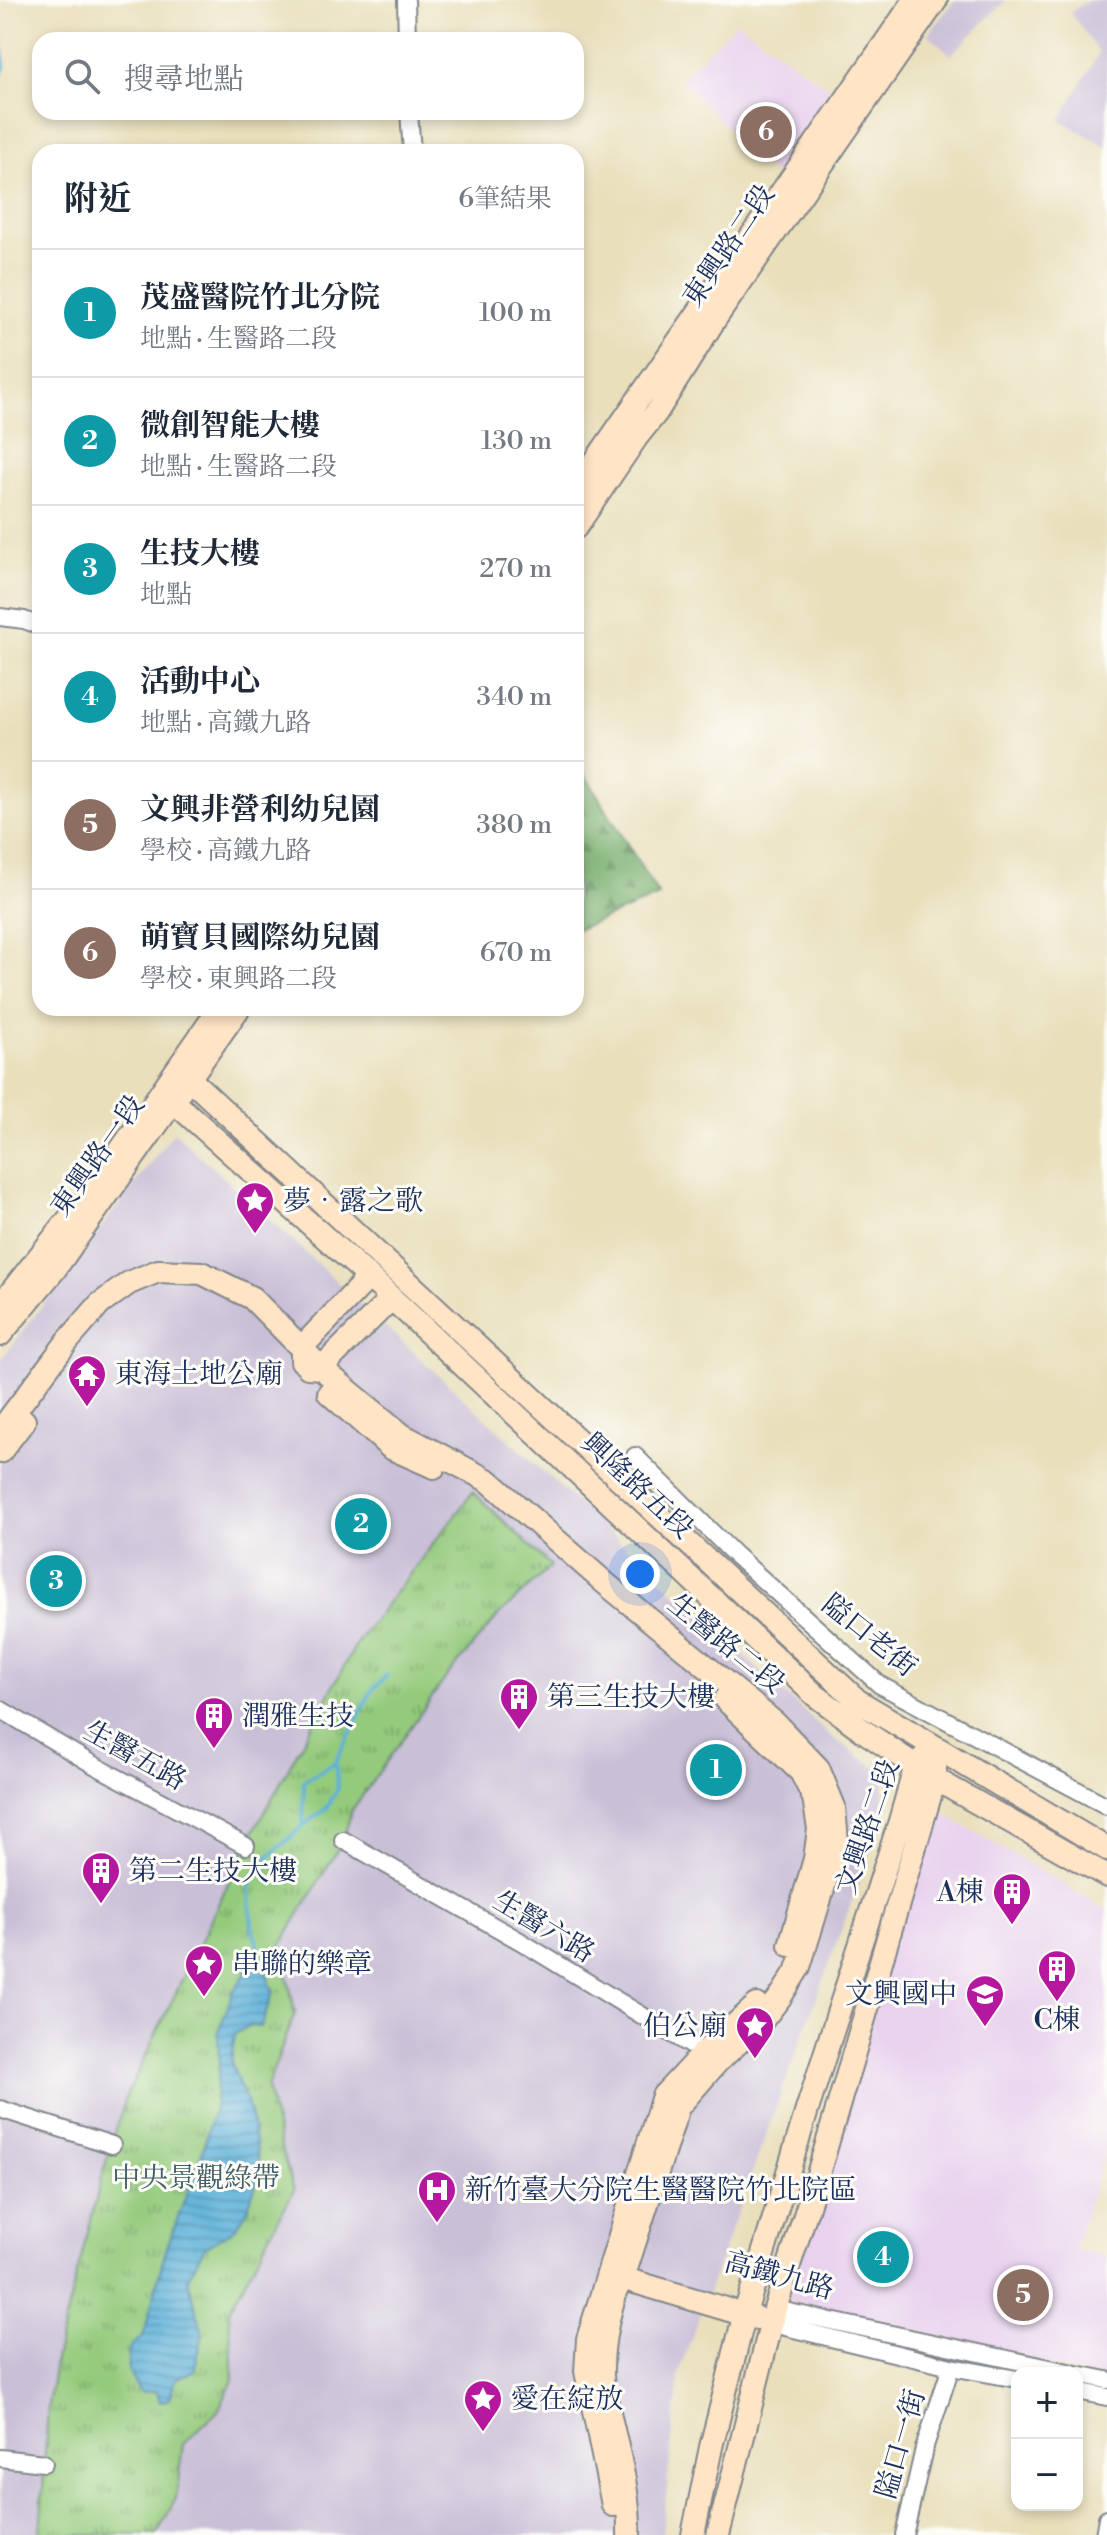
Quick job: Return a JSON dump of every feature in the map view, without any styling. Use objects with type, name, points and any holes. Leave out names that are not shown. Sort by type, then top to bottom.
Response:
[{"type":"street","points":[[406,0],[407,32]]},
{"type":"street","name":"東興路二段","points":[[584,477],[915,0]]},
{"type":"street","name":"東興路二段","points":[[584,515],[656,413],[715,319],[936,0]]},
{"type":"street","points":[[410,120],[411,144]]},
{"type":"street","points":[[0,617],[32,623]]},
{"type":"street","name":"東興路一段","points":[[184,1073],[216,1016]]},
{"type":"street","name":"東興路一段","points":[[0,1335],[55,1269],[184,1073],[232,1016]]},
{"type":"street","name":"興隆路五段","points":[[184,1073],[858,1701],[1107,1849]]},
{"type":"street","name":"東興路一段","points":[[0,1306],[168,1096]]},
{"type":"street","name":"興隆路五段","points":[[168,1096],[369,1277],[815,1695],[935,1779],[1107,1876]]},
{"type":"street","name":"生醫路二段","points":[[0,1431],[67,1342],[100,1304],[129,1283],[158,1271],[202,1273],[252,1298],[391,1448],[475,1485],[727,1701],[801,1772],[814,1798],[819,1829],[815,1859],[782,1971],[761,2001],[710,2057],[663,2096],[617,2269]]},
{"type":"street","points":[[308,1361],[369,1277]]},
{"type":"street","name":"生醫路二段","points":[[0,1452],[80,1348],[115,1309],[161,1284],[200,1285],[241,1304],[308,1361]]},
{"type":"street","points":[[308,1361],[391,1299]]},
{"type":"street","name":"隘口老街","points":[[635,1456],[734,1554],[880,1685],[1107,1806]]},
{"type":"street","name":"生醫五路","points":[[0,1709],[92,1764],[246,1846]]},
{"type":"street","name":"文興路二段","points":[[693,2535],[711,2447],[747,2306],[916,1765],[936,1746]]},
{"type":"street","name":"文興路二段","points":[[718,2535],[774,2316],[935,1779],[936,1746]]},
{"type":"street","name":"生醫六路","points":[[343,1840],[520,1941],[710,2057]]},
{"type":"street","points":[[0,2109],[112,2145]]},
{"type":"street","points":[[616,2535],[609,2477],[586,2371],[588,2339],[617,2269]]},
{"type":"street","points":[[617,2269],[605,2332],[602,2376],[623,2470],[630,2517],[629,2535]]},
{"type":"street","name":"高鐵九路","points":[[617,2269],[951,2367],[1011,2378]]},
{"type":"street","name":"高鐵九路","points":[[774,2316],[1043,2367]]},
{"type":"street","name":"隘口一街","points":[[904,2535],[924,2449],[951,2367]]},
{"type":"street","name":"高鐵九路","points":[[1083,2375],[1107,2380]]},
{"type":"street","points":[[1083,2392],[1107,2397]]},
{"type":"street","points":[[0,2458],[44,2463]]},
{"type":"street","points":[[1104,2535],[1107,2518]]},
{"type":"shaded area","points":[[955,0],[1006,0],[951,55],[928,34]]},
{"type":"shaded area","points":[[1089,0],[1107,0],[1107,147],[1060,120],[1099,53],[1070,12]]},
{"type":"shaded area","points":[[737,22],[830,89],[774,174],[680,80]]},
{"type":"shaded area","points":[[174,1132],[832,1737],[882,1772],[885,1811],[680,2369],[662,2535],[0,2535],[0,1361]]},
{"type":"shaded area","name":"文興國中","points":[[932,1807],[1107,1910],[1107,2147],[1074,2249],[1107,2257],[1107,2381],[1083,2375],[1083,2367],[1055,2367],[929,2333],[780,2299]]},
{"type":"green space","points":[[584,773],[659,896],[584,927]]},
{"type":"green space","name":"中央景觀綠帶","points":[[473,1492],[551,1566],[498,1616],[447,1676],[352,1810],[343,1840],[281,1945],[295,2013],[267,2087],[294,2190],[229,2311],[233,2380],[218,2411],[183,2444],[176,2498],[157,2535],[40,2535],[48,2406],[56,2355],[126,2097],[246,1846],[358,1641]]},
{"type":"water","points":[[260,1953],[273,1992],[261,2027],[249,2026],[235,2034],[231,2062],[250,2112],[260,2171],[247,2211],[237,2227],[204,2248],[188,2278],[203,2334],[194,2371],[175,2379],[170,2399],[160,2402],[157,2391],[141,2392],[133,2381],[128,2365],[130,2346],[143,2337],[165,2252],[200,2159],[214,2109],[219,2065],[218,2034],[233,1992]]},
{"type":"waterway","points":[[0,27],[4,67],[0,77]]},
{"type":"waterway","points":[[260,1953],[252,1926],[249,1889],[260,1864],[327,1808],[338,1788],[335,1763],[371,1692],[387,1675]]},
{"type":"waterway","points":[[303,1826],[304,1781],[335,1763]]},
{"type":"place","name":"萌寶貝國際幼兒園","points":[[766,132]]},
{"type":"place","name":"夢．露之歌","points":[[255,1235]]},
{"type":"place","name":"東海土地公廟","points":[[87,1408]]},
{"type":"place","name":"微創智能大樓","points":[[361,1524]]},
{"type":"place","name":"生技大樓","points":[[56,1581]]},
{"type":"place","name":"第三生技大樓","points":[[519,1731]]},
{"type":"place","name":"潤雅生技","points":[[214,1750]]},
{"type":"place","name":"茂盛醫院竹北分院","points":[[716,1770]]},
{"type":"place","name":"第二生技大樓","points":[[101,1905]]},
{"type":"place","name":"A棟","points":[[1012,1926]]},
{"type":"place","name":"串聯的樂章","points":[[204,1998]]},
{"type":"place","name":"C棟","points":[[1057,2003]]},
{"type":"place","name":"文興國中","points":[[985,2028]]},
{"type":"place","name":"伯公廟","points":[[755,2060]]},
{"type":"place","name":"新竹臺大分院生醫醫院竹北院區","points":[[437,2224]]},
{"type":"place","name":"活動中心","points":[[883,2257]]},
{"type":"place","name":"文興非營利幼兒園","points":[[1023,2295]]},
{"type":"place","name":"愛在綻放","points":[[483,2433]]}]
